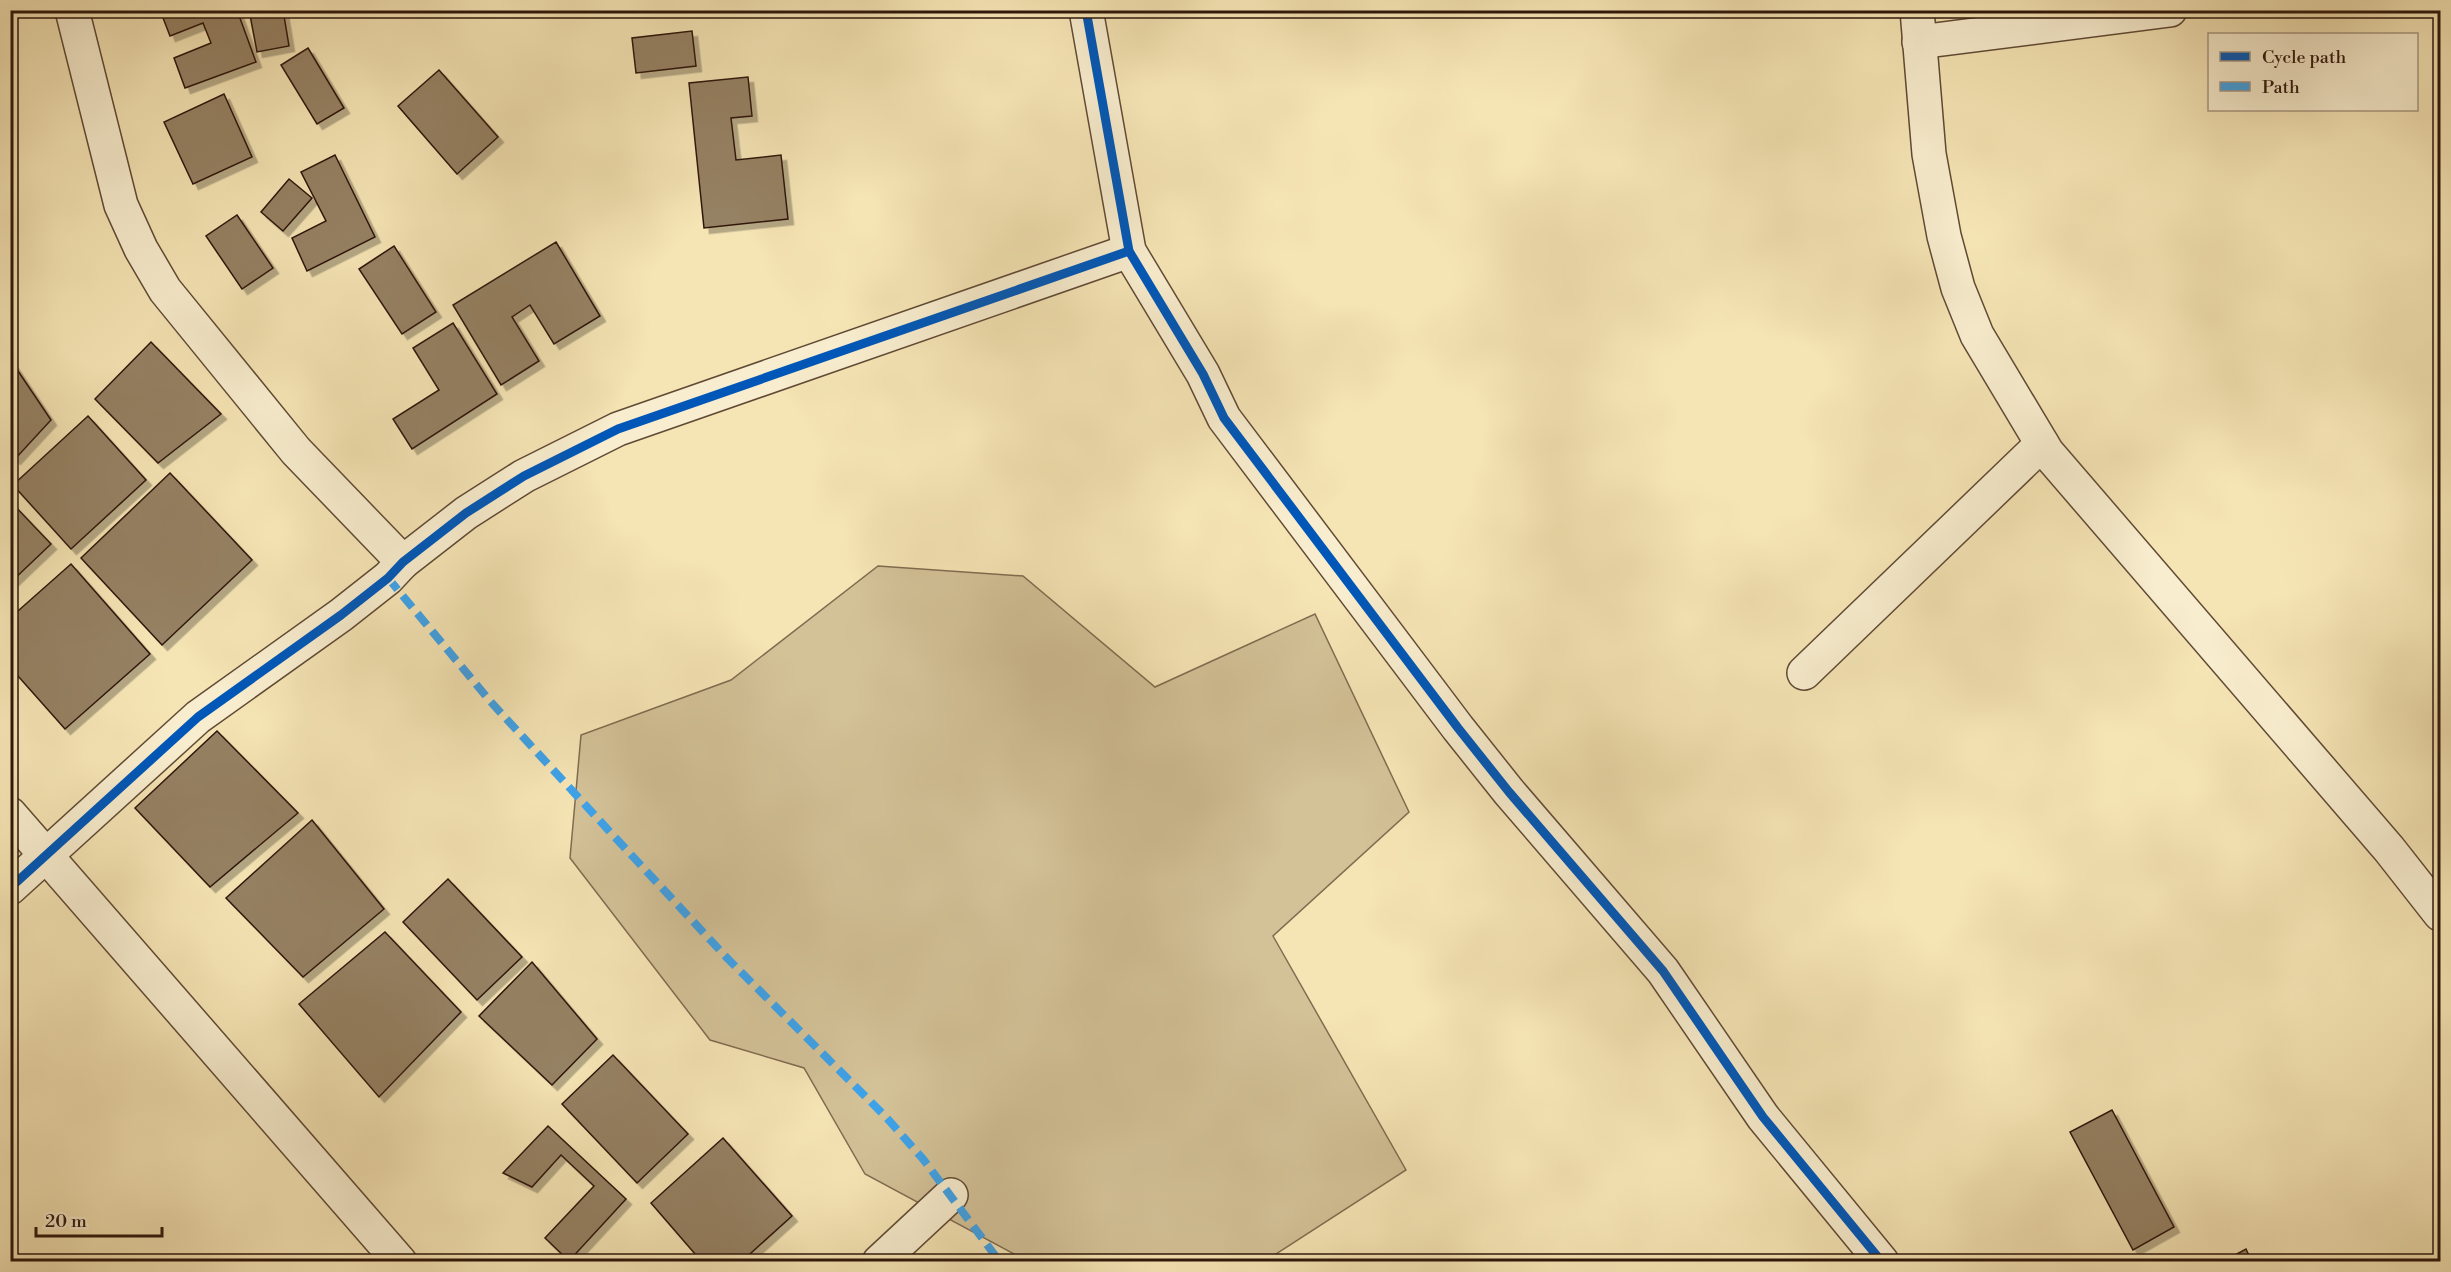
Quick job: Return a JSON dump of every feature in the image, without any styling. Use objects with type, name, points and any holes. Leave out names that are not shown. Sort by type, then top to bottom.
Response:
[{"type":"street","points":[[72,10],[122,205],[141,249],[165,290],[296,451],[403,562]]},
{"type":"street","points":[[1086,10],[1129,251],[1203,374],[1224,418],[1458,728],[1509,792],[1663,971],[1763,1118],[1882,1262]]},
{"type":"street","points":[[2170,10],[1918,26],[1929,154],[1944,236],[1958,288],[1977,335],[2042,444],[2390,849],[2440,915]]},
{"type":"street","points":[[10,888],[198,717],[341,615],[388,578],[403,562],[466,513],[524,476],[618,429],[1129,251]]},
{"type":"street","points":[[1804,673],[2042,444]]},
{"type":"street","points":[[10,814],[400,1262]]},
{"type":"street","points":[[879,1262],[951,1195]]},
{"type":"shaded area","points":[[878,566],[1023,576],[1155,687],[1315,614],[1409,812],[1273,936],[1406,1170],[1265,1261],[1017,1261],[1018,1256],[865,1174],[804,1068],[710,1040],[570,858],[581,735],[731,680]]},
{"type":"building","points":[[160,10],[237,10],[256,62],[185,88],[174,58],[211,43],[203,23],[170,36]]},
{"type":"building","points":[[249,10],[283,10],[289,46],[257,52]]},
{"type":"building","points":[[692,31],[696,66],[636,73],[632,38]]},
{"type":"building","points":[[308,48],[344,108],[317,124],[281,65]]},
{"type":"building","points":[[439,70],[498,137],[457,174],[398,106]]},
{"type":"building","points":[[748,77],[752,116],[731,118],[736,160],[781,155],[788,219],[704,228],[689,83]]},
{"type":"building","points":[[224,94],[252,157],[193,184],[164,122]]},
{"type":"building","points":[[335,155],[375,237],[307,271],[292,238],[326,221],[301,172]]},
{"type":"building","points":[[289,179],[312,198],[283,231],[261,212]]},
{"type":"building","points":[[237,215],[273,268],[242,289],[206,236]]},
{"type":"building","points":[[556,242],[600,316],[554,344],[530,305],[512,317],[539,361],[501,385],[453,305]]},
{"type":"building","points":[[394,246],[436,312],[402,334],[359,269]]},
{"type":"building","points":[[453,323],[497,394],[412,449],[393,419],[439,390],[413,348]]},
{"type":"building","points":[[151,342],[221,414],[158,463],[95,399]]},
{"type":"building","points":[[10,359],[51,420],[15,459],[10,455]]},
{"type":"building","points":[[88,416],[146,480],[71,549],[13,485]]},
{"type":"building","points":[[170,473],[252,560],[162,645],[81,558]]},
{"type":"building","points":[[10,501],[51,544],[10,583]]},
{"type":"building","points":[[71,564],[150,654],[65,729],[10,667],[10,618]]},
{"type":"building","points":[[217,731],[298,813],[210,887],[135,808]]},
{"type":"building","points":[[312,820],[384,909],[303,977],[226,898]]},
{"type":"building","points":[[448,879],[522,957],[477,1000],[403,922]]},
{"type":"building","points":[[385,932],[461,1012],[379,1097],[299,1004]]},
{"type":"building","points":[[532,962],[597,1039],[552,1085],[479,1016]]},
{"type":"building","points":[[613,1055],[688,1134],[637,1183],[562,1104]]},
{"type":"building","points":[[2112,1110],[2174,1227],[2133,1250],[2070,1132]]},
{"type":"building","points":[[548,1126],[626,1199],[569,1261],[545,1238],[594,1186],[561,1155],[532,1187],[503,1173]]},
{"type":"building","points":[[723,1138],[792,1216],[741,1262],[702,1262],[651,1203]]},
{"type":"building","points":[[2246,1249],[2252,1262],[2222,1262]]},
{"type":"marked path","points":[[388,578],[490,701],[611,833],[728,959],[886,1117],[923,1159],[1000,1262]]},
{"type":"cycle path","points":[[1086,10],[1129,251],[1203,374],[1224,418],[1458,728],[1509,792],[1663,971],[1763,1117],[1882,1262]]},
{"type":"cycle path","points":[[10,888],[198,717],[341,615],[388,578],[403,562],[466,513],[524,476],[618,429],[1129,251]]}]
